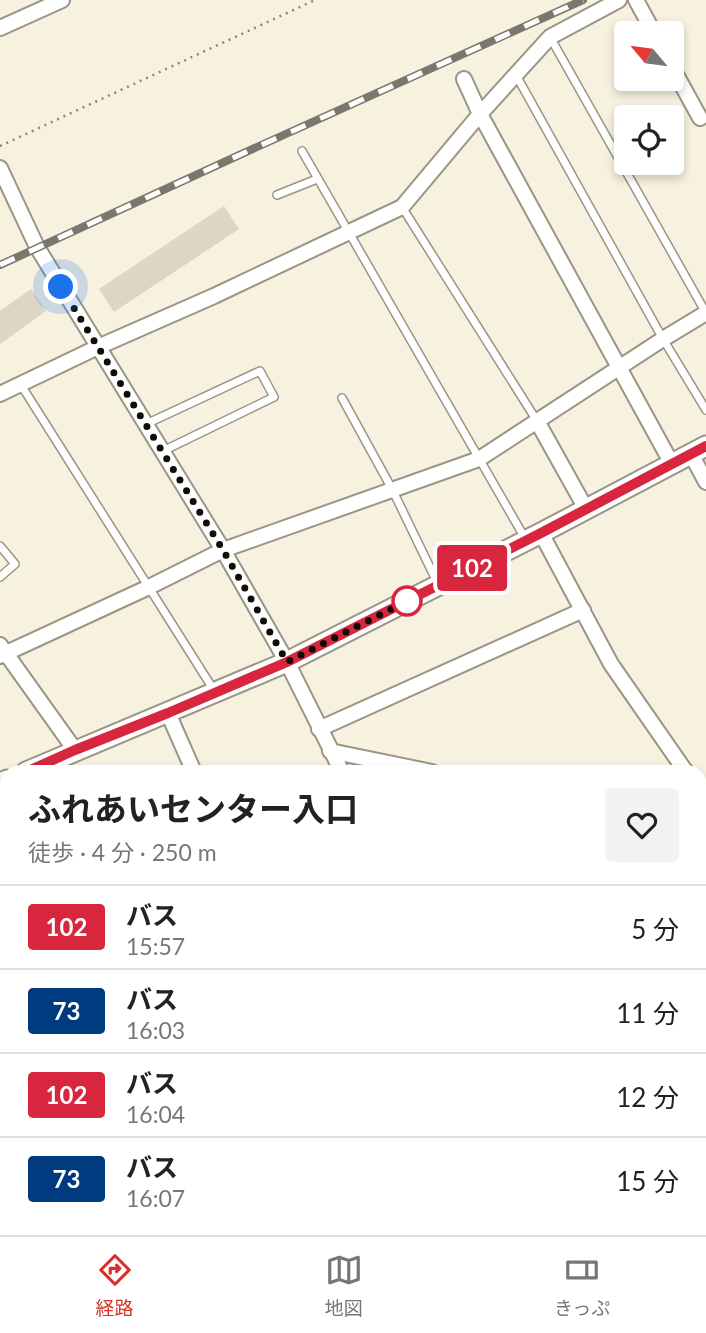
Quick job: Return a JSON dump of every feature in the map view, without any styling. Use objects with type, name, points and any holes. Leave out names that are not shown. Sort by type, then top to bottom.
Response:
[{"type":"main road","points":[[47,765],[75,750],[287,662],[534,537],[698,450]]},
{"type":"street","points":[[0,28],[62,0]]},
{"type":"street","points":[[0,394],[402,207],[480,114],[550,37],[619,0]]},
{"type":"street","points":[[636,0],[647,21]]},
{"type":"street","points":[[464,79],[480,114],[672,464]]},
{"type":"street","points":[[684,89],[700,118]]},
{"type":"street","points":[[0,168],[37,247],[223,550],[287,662],[338,765]]},
{"type":"street","points":[[75,750],[2,651],[149,587],[223,550],[478,459],[706,313]]},
{"type":"street","points":[[537,421],[586,509]]},
{"type":"street","points":[[698,450],[706,482]]},
{"type":"street","points":[[534,537],[583,610],[611,664],[681,765]]},
{"type":"street","points":[[319,729],[583,610]]},
{"type":"street","points":[[168,713],[191,765]]},
{"type":"street","points":[[330,751],[398,765]]},
{"type":"lane","points":[[550,37],[706,313]]},
{"type":"lane","points":[[516,75],[663,339],[706,410]]},
{"type":"lane","points":[[302,151],[478,459],[534,537]]},
{"type":"lane","points":[[277,195],[317,179]]},
{"type":"lane","points":[[402,207],[537,421]]},
{"type":"lane","points":[[146,424],[260,371],[274,397],[163,452]]},
{"type":"lane","points":[[21,385],[215,692]]},
{"type":"lane","points":[[342,398],[393,489],[439,585]]},
{"type":"lane","points":[[0,546],[15,564],[0,578]]},
{"type":"path","points":[[0,146],[315,0]]},
{"type":"building","points":[[224,206],[239,229],[114,312],[99,289]]},
{"type":"building","points":[[31,289],[46,311],[0,344],[0,311]]},
{"type":"railway","points":[[0,265],[583,0]]},
{"type":"bus line","name":"102","points":[[42,765],[287,662],[706,446]]},
{"type":"route","points":[[61,287],[223,550],[287,662],[417,596],[407,601]]}]
